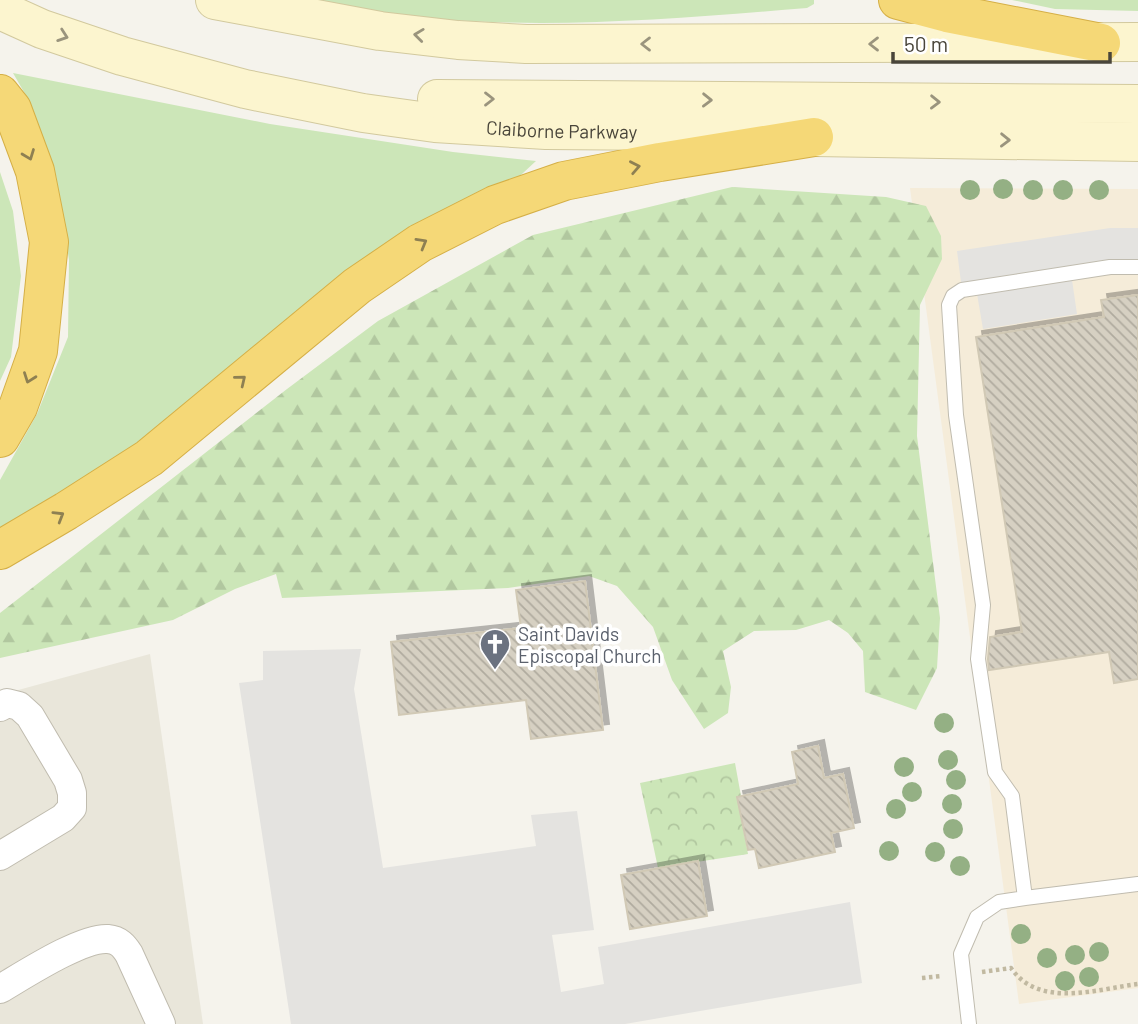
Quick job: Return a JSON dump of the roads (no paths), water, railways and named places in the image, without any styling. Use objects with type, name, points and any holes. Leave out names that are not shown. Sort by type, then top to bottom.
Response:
[{"type":"highway","points":[[898,0],[947,13],[1120,43]]},
{"type":"highway","points":[[0,94],[12,109],[35,171],[49,242],[38,351],[18,407],[0,438]]},
{"type":"highway","points":[[0,550],[66,512],[149,458],[357,286],[420,243],[495,205],[564,181],[814,137]]},
{"type":"main road","points":[[215,0],[380,31],[457,40],[526,44],[1120,43]]},
{"type":"main road","name":"Claiborne Parkway","points":[[0,10],[42,29],[122,56],[298,102],[463,125],[546,130],[672,131],[814,137],[1138,142]]},
{"type":"main road","points":[[298,102],[590,99],[1138,104]]},
{"type":"street","points":[[0,707],[7,703],[19,706],[30,716],[68,780],[72,793],[72,808],[63,818],[0,856]]},
{"type":"street","points":[[0,989],[78,947],[99,939],[111,939],[122,944],[129,954],[161,1024]]},
{"type":"lane","points":[[1025,898],[1012,796],[995,772],[978,659],[983,605],[956,415],[949,304],[953,296],[962,290],[1110,267],[1138,267]]},
{"type":"lane","points":[[969,1024],[961,954],[977,917],[999,902],[1138,884]]},
{"type":"place","name":"Saint Davids Episcopal Church","points":[[495,671]]}]
